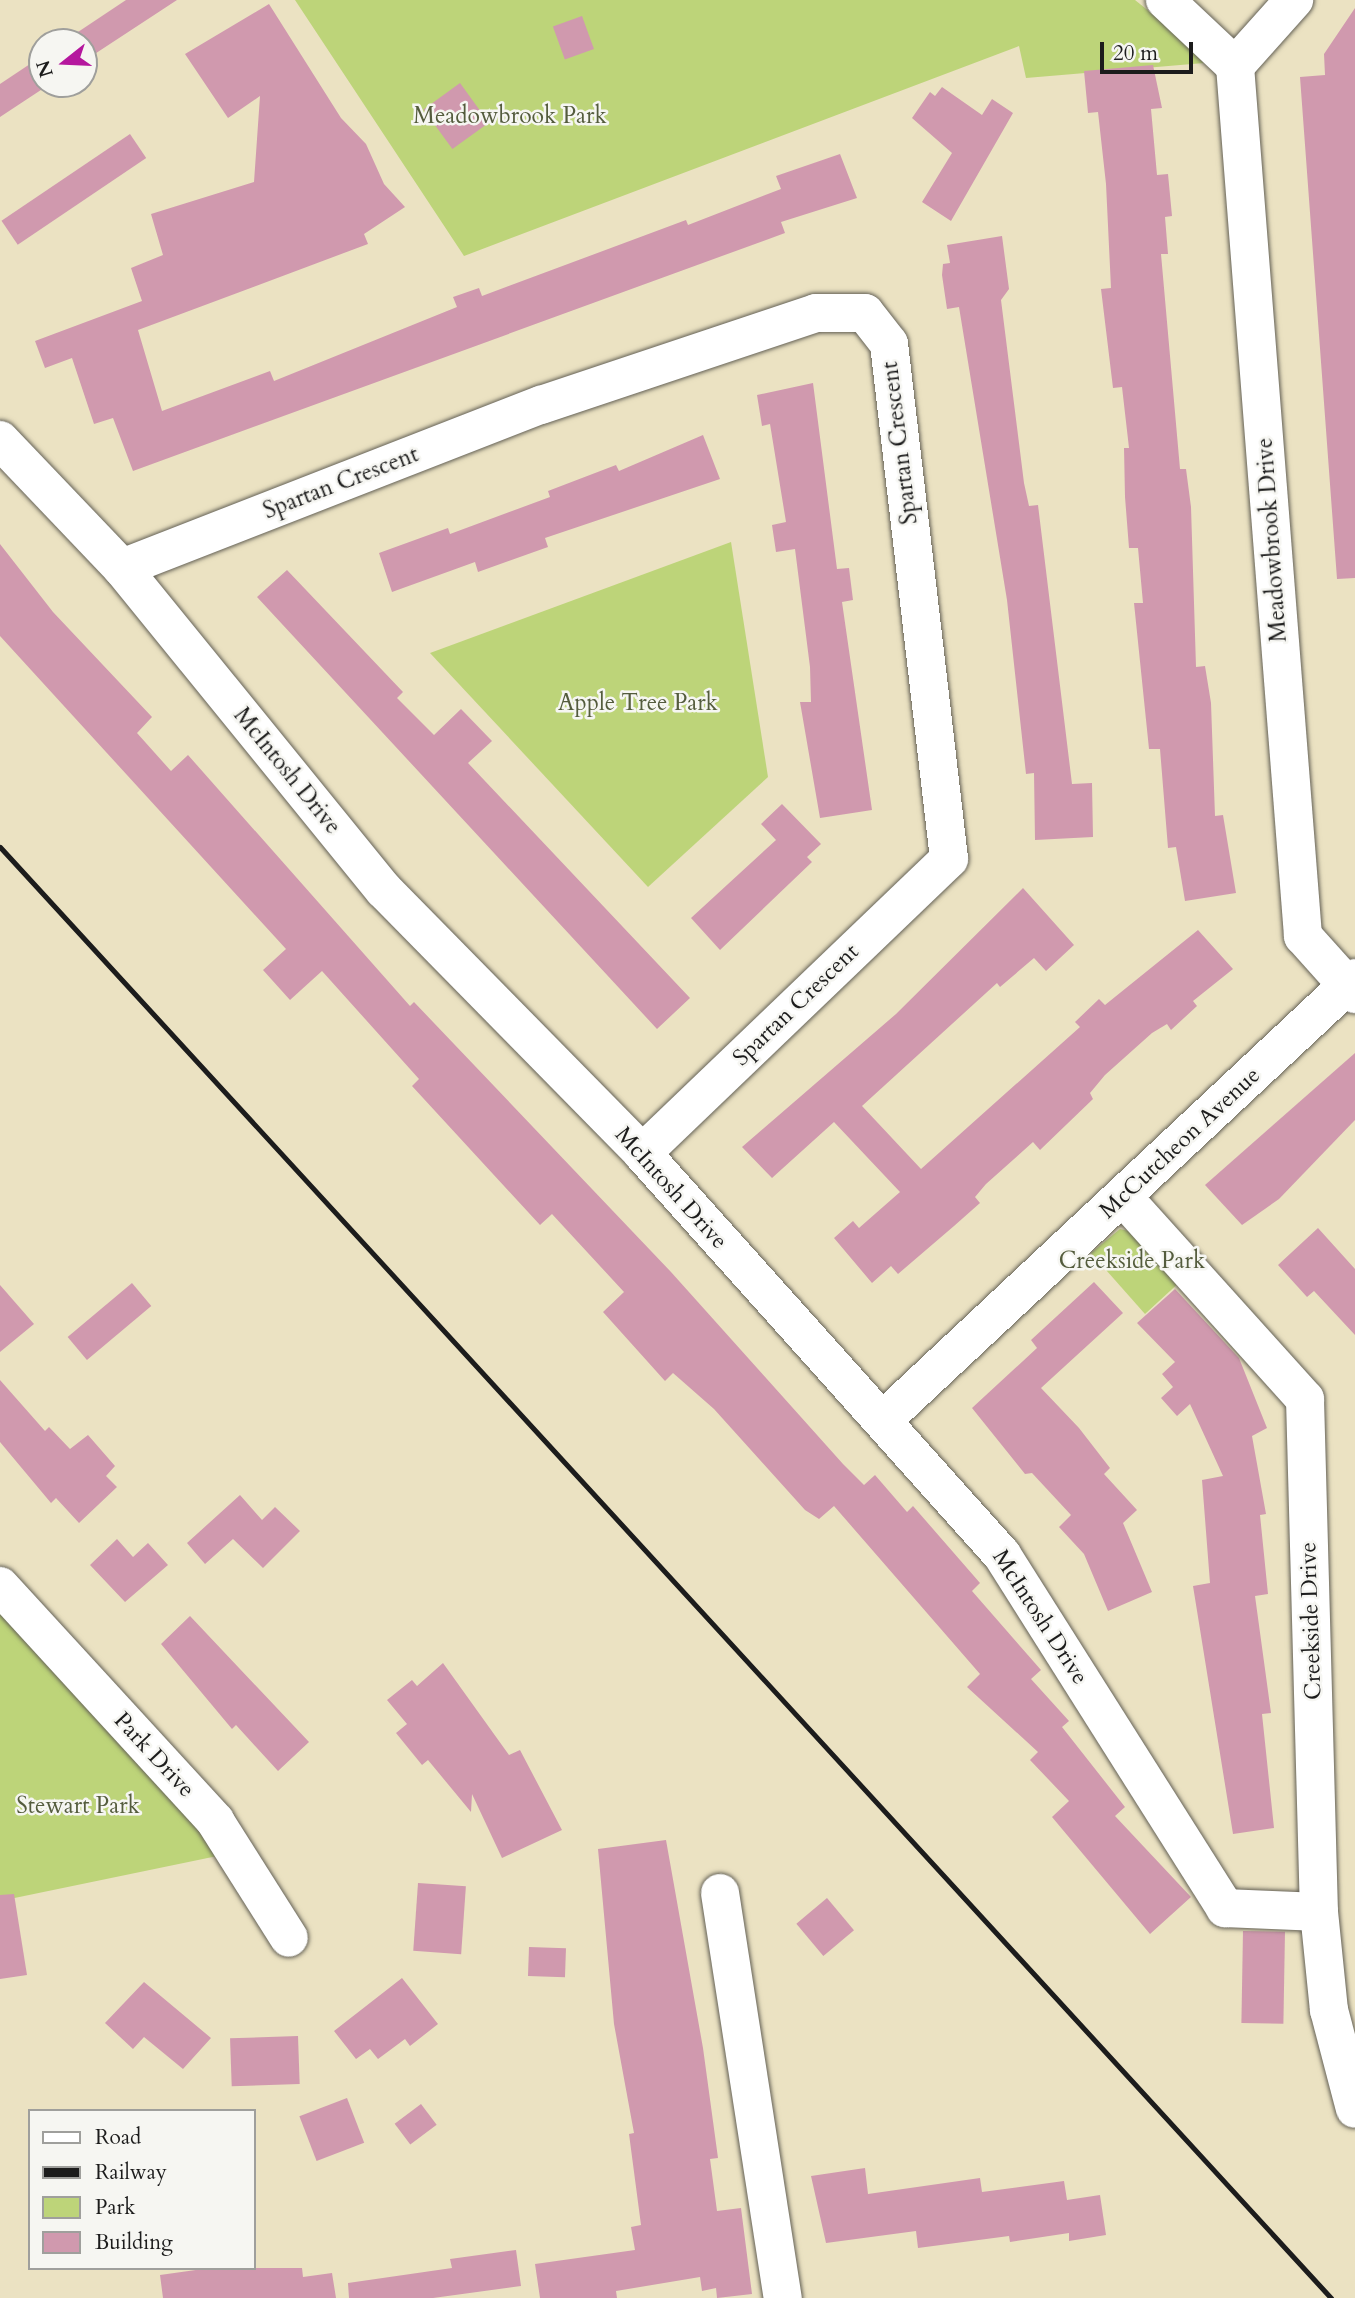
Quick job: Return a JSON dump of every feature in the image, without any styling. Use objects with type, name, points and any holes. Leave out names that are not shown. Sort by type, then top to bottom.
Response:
[{"type":"street","points":[[1165,0],[1235,66],[1294,0]]},
{"type":"street","name":"Meadowbrook Drive","points":[[1235,66],[1303,936],[1352,986]]},
{"type":"street","name":"Spartan Crescent","points":[[122,568],[541,405],[816,313],[865,313],[889,344],[949,859],[642,1153]]},
{"type":"street","name":"McIntosh Drive","points":[[0,440],[122,568],[384,890],[642,1153],[1002,1555],[1225,1908],[1319,1912]]},
{"type":"street","name":"McCutcheon Avenue","points":[[882,1422],[1352,986]]},
{"type":"street","name":"Creekside Drive","points":[[1124,1197],[1305,1399],[1319,1912],[1329,2010],[1355,2109]]},
{"type":"street","name":"Park Drive","points":[[0,1586],[215,1821],[289,1938]]},
{"type":"street","points":[[720,1893],[783,2298]]},
{"type":"green space","name":"Meadowbrook Park","points":[[295,0],[1135,0],[1186,41],[1204,63],[1026,78],[1019,46],[464,256]]},
{"type":"green space","name":"Apple Tree Park","points":[[731,542],[768,777],[648,887],[430,653]]},
{"type":"green space","name":"Creekside Park","points":[[1120,1229],[1137,1233],[1183,1279],[1145,1314],[1091,1253]]},
{"type":"green space","name":"Stewart Park","points":[[0,1609],[227,1854],[0,1901]]},
{"type":"building","points":[[126,0],[177,0],[98,52],[98,28],[84,28]]},
{"type":"building","points":[[269,4],[341,118],[366,144],[384,184],[405,207],[364,234],[368,244],[138,330],[162,411],[270,371],[274,381],[457,307],[453,297],[479,288],[482,296],[686,220],[688,225],[781,189],[776,176],[840,154],[857,198],[781,222],[785,233],[133,471],[113,418],[94,424],[72,358],[45,368],[35,341],[142,301],[131,268],[163,255],[151,214],[254,182],[260,96],[228,118],[185,54]]},
{"type":"building","points":[[1355,8],[1355,578],[1337,579],[1300,77],[1325,75],[1324,54]]},
{"type":"building","points":[[582,16],[594,49],[565,59],[553,27]]},
{"type":"building","points":[[28,65],[29,98],[0,117],[0,84]]},
{"type":"building","points":[[1153,65],[1162,108],[1151,109],[1157,175],[1168,174],[1172,216],[1165,217],[1168,254],[1161,254],[1180,469],[1186,469],[1191,507],[1196,667],[1205,666],[1211,703],[1215,816],[1223,815],[1236,893],[1185,901],[1176,847],[1168,848],[1160,749],[1149,749],[1134,603],[1143,603],[1138,548],[1129,548],[1125,497],[1124,448],[1129,448],[1122,387],[1113,388],[1101,289],[1111,288],[1106,184],[1098,112],[1088,113],[1084,71]]},
{"type":"building","points":[[460,83],[489,123],[452,149],[424,109]]},
{"type":"building","points":[[942,87],[982,115],[992,99],[1013,113],[951,221],[922,202],[952,153],[912,118],[930,92],[935,96]]},
{"type":"building","points":[[130,134],[146,158],[18,245],[1,221]]},
{"type":"building","points":[[1002,236],[1009,289],[1001,300],[1024,483],[1029,506],[1038,505],[1072,784],[1092,783],[1093,837],[1035,840],[1034,773],[1026,774],[1007,600],[959,307],[947,309],[942,275],[943,264],[950,263],[947,245]]},
{"type":"building","points":[[813,383],[837,569],[849,568],[853,600],[842,602],[872,810],[820,818],[800,702],[811,702],[810,667],[795,549],[776,552],[772,525],[786,522],[770,424],[762,426],[757,395]]},
{"type":"building","points":[[703,435],[720,479],[545,538],[548,547],[478,572],[475,562],[392,592],[379,553],[448,528],[450,534],[550,497],[548,491],[616,465],[619,471]]},
{"type":"building","points":[[0,544],[53,612],[152,717],[137,733],[171,771],[188,755],[410,1006],[414,1002],[671,1272],[843,1464],[864,1485],[875,1475],[907,1512],[913,1506],[980,1583],[972,1591],[1041,1670],[1031,1679],[1069,1721],[1062,1727],[1125,1807],[1115,1816],[1191,1897],[1150,1934],[1052,1817],[1069,1801],[1030,1760],[1038,1752],[967,1687],[980,1674],[834,1506],[819,1519],[805,1510],[714,1409],[673,1373],[665,1381],[603,1312],[624,1292],[552,1214],[540,1225],[412,1086],[419,1079],[322,971],[290,1000],[263,970],[286,949],[0,636]]},
{"type":"building","points":[[287,570],[403,692],[397,698],[434,735],[461,709],[492,741],[468,763],[690,998],[657,1029],[257,597]]},
{"type":"building","points":[[782,804],[821,844],[807,857],[812,862],[720,950],[691,918],[776,840],[761,824]]},
{"type":"building","points":[[1023,888],[1074,945],[1046,971],[1034,958],[1000,987],[997,983],[862,1106],[921,1169],[1080,1027],[1075,1022],[1099,999],[1105,1005],[1198,930],[1233,969],[1193,1001],[1197,1006],[1171,1030],[1167,1024],[1152,1033],[1105,1075],[1090,1093],[1093,1099],[1040,1150],[1033,1142],[986,1184],[975,1197],[980,1203],[954,1226],[898,1274],[891,1266],[872,1283],[834,1238],[853,1221],[859,1228],[900,1192],[834,1122],[772,1178],[742,1147],[896,1014]]},
{"type":"building","points":[[1355,1053],[1355,1120],[1279,1199],[1242,1225],[1205,1185]]},
{"type":"building","points":[[1318,1228],[1355,1269],[1355,1335],[1314,1291],[1307,1297],[1278,1265]]},
{"type":"building","points":[[1094,1282],[1123,1313],[1041,1388],[1079,1428],[1110,1468],[1104,1474],[1137,1510],[1123,1523],[1152,1592],[1108,1611],[1084,1554],[1059,1527],[1071,1515],[1032,1473],[1025,1474],[972,1408],[1037,1348],[1031,1340]]},
{"type":"building","points":[[132,1283],[151,1306],[87,1360],[68,1337]]},
{"type":"building","points":[[0,1285],[34,1324],[0,1352]]},
{"type":"building","points":[[1175,1289],[1239,1358],[1267,1428],[1252,1436],[1266,1514],[1260,1515],[1268,1594],[1255,1596],[1271,1713],[1262,1714],[1274,1828],[1233,1834],[1193,1586],[1210,1583],[1202,1480],[1223,1476],[1190,1404],[1177,1416],[1161,1398],[1173,1387],[1162,1374],[1175,1362],[1137,1323]]},
{"type":"building","points":[[0,1380],[45,1431],[49,1427],[70,1449],[88,1435],[115,1466],[106,1476],[117,1487],[79,1523],[56,1498],[51,1503],[0,1442]]},
{"type":"building","points":[[240,1495],[262,1520],[275,1507],[300,1531],[263,1568],[233,1539],[205,1564],[187,1543]]},
{"type":"building","points":[[117,1539],[133,1557],[148,1543],[168,1565],[125,1602],[90,1565]]},
{"type":"building","points":[[190,1616],[309,1742],[278,1771],[236,1725],[232,1729],[161,1644]]},
{"type":"building","points":[[443,1663],[509,1755],[520,1750],[562,1830],[502,1858],[472,1794],[471,1812],[428,1760],[422,1765],[396,1733],[407,1724],[387,1700],[412,1680],[417,1686]]},
{"type":"building","points":[[666,1840],[703,2048],[718,2158],[710,2159],[717,2211],[741,2208],[752,2294],[717,2298],[716,2288],[702,2291],[700,2277],[616,2291],[617,2298],[540,2298],[535,2264],[635,2250],[631,2227],[641,2225],[629,2134],[634,2133],[614,2024],[598,1849]]},
{"type":"building","points":[[418,1883],[466,1886],[461,1954],[413,1951]]},
{"type":"building","points":[[14,1894],[27,1975],[0,1979],[0,1895]]},
{"type":"building","points":[[827,1898],[854,1930],[823,1956],[796,1924]]},
{"type":"building","points":[[1243,1931],[1285,1932],[1283,2024],[1241,2023]]},
{"type":"building","points":[[529,1947],[566,1948],[565,1977],[528,1976]]},
{"type":"building","points":[[402,1978],[438,2024],[410,2046],[405,2039],[378,2059],[370,2049],[356,2059],[334,2031]]},
{"type":"building","points":[[144,1982],[211,2038],[183,2069],[144,2037],[133,2049],[105,2023]]},
{"type":"building","points":[[298,2036],[300,2084],[232,2086],[230,2038]]},
{"type":"building","points":[[347,2098],[364,2143],[317,2161],[299,2116]]},
{"type":"building","points":[[421,2104],[437,2125],[410,2145],[395,2124]]},
{"type":"building","points":[[865,2168],[868,2194],[980,2178],[982,2192],[1064,2181],[1067,2200],[1100,2195],[1106,2235],[1069,2241],[1069,2233],[1010,2242],[1009,2236],[918,2248],[916,2231],[826,2243],[811,2176]]},
{"type":"building","points":[[516,2250],[521,2286],[433,2298],[349,2298],[348,2283],[452,2268],[450,2259]]},
{"type":"building","points":[[302,2268],[303,2277],[332,2273],[336,2298],[163,2298],[160,2275],[196,2270]]},
{"type":"railway","points":[[0,847],[1331,2298]]}]
